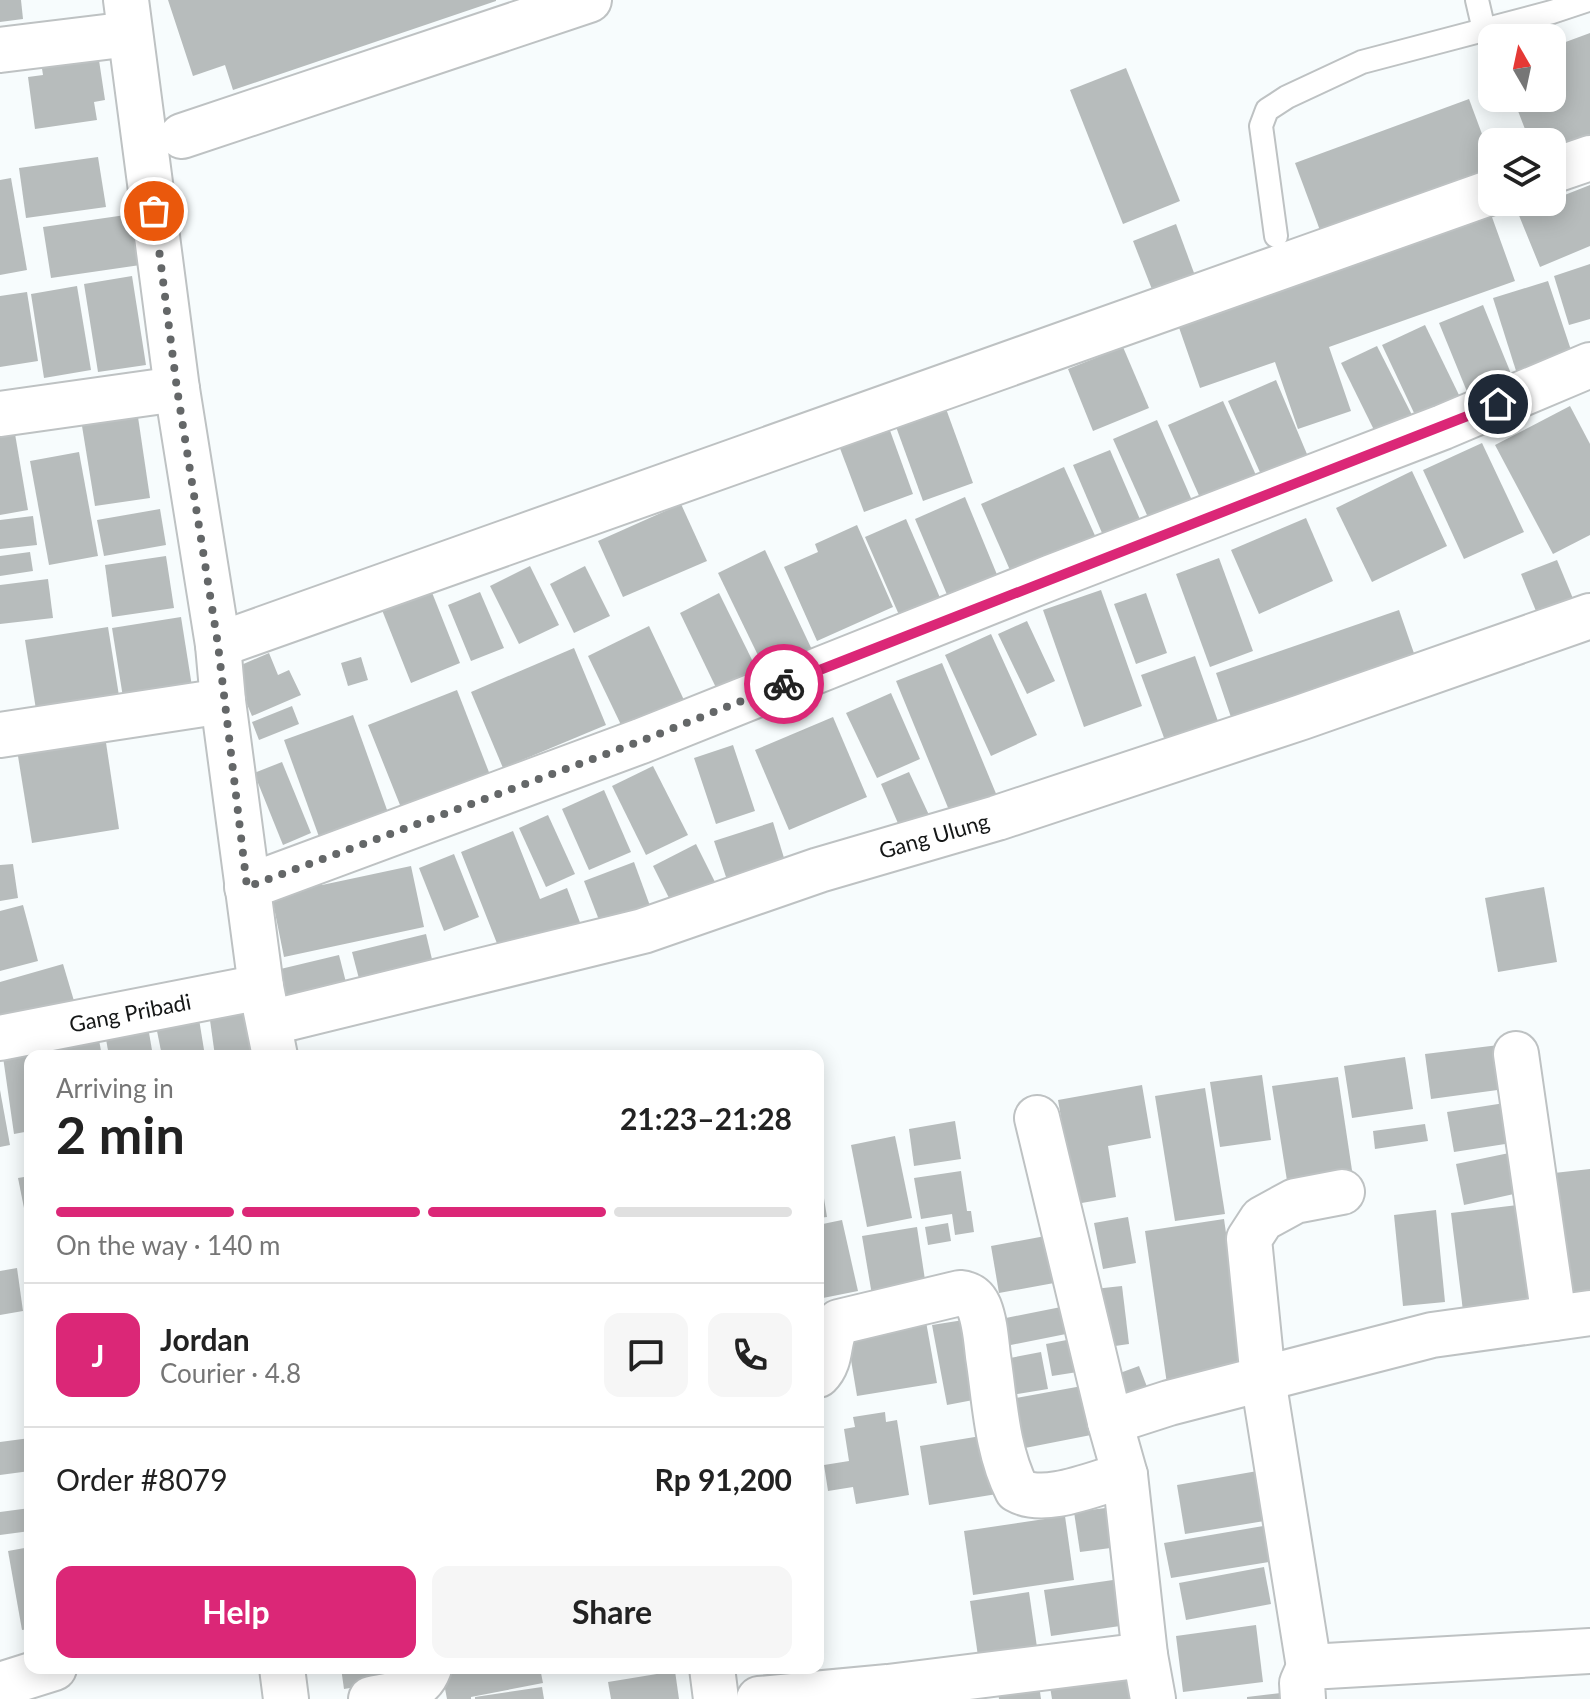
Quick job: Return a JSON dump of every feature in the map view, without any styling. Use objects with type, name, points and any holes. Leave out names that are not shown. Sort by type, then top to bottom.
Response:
[{"type":"street","points":[[182,136],[589,0]]},
{"type":"street","points":[[0,50],[128,17],[177,389],[218,645],[247,887],[268,1022]]},
{"type":"street","points":[[1566,166],[1590,158]]},
{"type":"street","points":[[218,645],[1478,197]]},
{"type":"street","points":[[247,887],[641,741],[1052,577],[1443,427],[1590,365]]},
{"type":"street","points":[[0,414],[177,389]]},
{"type":"street","name":"Gang Ulung","points":[[268,1022],[643,931],[819,870],[997,818],[1287,722],[1590,616]]},
{"type":"street","points":[[0,735],[223,701]]},
{"type":"street","name":"Gang Pribadi","points":[[0,1038],[268,1022]]},
{"type":"street","points":[[1110,1422],[1169,1403],[1432,1335],[1572,1315],[1516,1054]]},
{"type":"street","points":[[1037,1118],[1125,1475],[1145,1655],[1153,1699]]},
{"type":"street","points":[[1342,1192],[1295,1201],[1262,1219],[1249,1239],[1263,1379],[1306,1683],[1590,1651]]},
{"type":"street","points":[[824,1369],[834,1327],[839,1322],[960,1293],[967,1294],[978,1304],[983,1322],[999,1434],[1008,1470],[1017,1490],[1034,1497],[1051,1495],[1125,1475]]},
{"type":"street","points":[[759,1699],[888,1687],[1145,1655]]},
{"type":"street","points":[[0,1685],[35,1674]]},
{"type":"street","points":[[283,1674],[286,1699]]},
{"type":"street","points":[[371,1699],[402,1693],[424,1680],[426,1674]]},
{"type":"street","points":[[713,1674],[716,1699]]},
{"type":"lane","points":[[1477,0],[1483,24]]},
{"type":"lane","points":[[1505,24],[1588,0]]},
{"type":"lane","points":[[1276,236],[1261,126],[1267,110],[1287,97],[1362,62],[1478,32]]},
{"type":"building","points":[[0,0],[21,0],[23,19],[0,22]]},
{"type":"building","points":[[168,0],[496,1],[233,90],[225,65],[193,76]]},
{"type":"building","points":[[1590,33],[1590,134],[1566,143],[1566,128],[1525,128],[1518,112],[1566,112],[1566,42]]},
{"type":"building","points":[[97,47],[105,100],[94,102],[97,120],[35,129],[28,77],[43,75],[40,56]]},
{"type":"building","points":[[1126,68],[1180,201],[1123,224],[1070,90]]},
{"type":"building","points":[[1469,99],[1480,128],[1478,175],[1321,233],[1295,163]]},
{"type":"building","points":[[98,157],[106,207],[26,218],[19,168]]},
{"type":"building","points":[[11,178],[27,270],[0,275],[0,180]]},
{"type":"building","points":[[1590,185],[1590,246],[1540,267],[1519,216],[1566,216],[1566,194]]},
{"type":"building","points":[[1478,210],[1478,216],[1492,216],[1515,281],[1329,347],[1351,411],[1298,429],[1275,362],[1200,388],[1175,316]]},
{"type":"building","points":[[146,212],[154,263],[51,278],[43,227]]},
{"type":"building","points":[[1176,224],[1197,281],[1155,297],[1133,241]]},
{"type":"building","points":[[1590,264],[1590,319],[1569,325],[1554,276]]},
{"type":"building","points":[[132,276],[146,365],[98,372],[84,284]]},
{"type":"building","points":[[1548,281],[1573,356],[1517,374],[1493,298]]},
{"type":"building","points":[[77,286],[91,370],[44,378],[31,294]]},
{"type":"building","points":[[27,292],[38,361],[0,367],[0,296]]},
{"type":"building","points":[[1483,305],[1514,381],[1470,399],[1439,323]]},
{"type":"building","points":[[1425,325],[1459,395],[1415,415],[1382,345]]},
{"type":"building","points":[[1377,346],[1412,415],[1375,432],[1341,363]]},
{"type":"building","points":[[1123,347],[1149,408],[1093,431],[1068,369]]},
{"type":"building","points":[[1276,380],[1309,459],[1263,479],[1228,401]]},
{"type":"building","points":[[1223,401],[1259,482],[1204,507],[1168,425]]},
{"type":"building","points":[[945,406],[973,483],[923,501],[895,424]]},
{"type":"building","points":[[1570,406],[1590,444],[1590,535],[1553,554],[1495,445]]},
{"type":"building","points":[[138,417],[150,498],[95,506],[82,426]]},
{"type":"building","points":[[1157,420],[1194,505],[1151,524],[1113,439]]},
{"type":"building","points":[[888,425],[913,494],[864,512],[838,443]]},
{"type":"building","points":[[14,428],[28,510],[0,515],[0,431]]},
{"type":"building","points":[[1482,443],[1524,532],[1464,559],[1423,470]]},
{"type":"building","points":[[1110,450],[1142,524],[1105,540],[1073,465]]},
{"type":"building","points":[[79,452],[98,556],[49,565],[30,461]]},
{"type":"building","points":[[1064,467],[1097,540],[1013,577],[981,504]]},
{"type":"building","points":[[1412,471],[1447,546],[1372,582],[1336,508]]},
{"type":"building","points":[[965,497],[998,577],[948,597],[915,519]]},
{"type":"building","points":[[681,504],[707,561],[623,597],[598,541]]},
{"type":"building","points":[[160,509],[166,545],[104,556],[97,520]]},
{"type":"building","points":[[33,516],[37,545],[0,549],[0,520]]},
{"type":"building","points":[[1306,518],[1333,581],[1259,614],[1231,550]]},
{"type":"building","points":[[906,519],[944,607],[903,624],[865,537]]},
{"type":"building","points":[[857,525],[893,607],[817,641],[784,567],[818,552],[815,544]]},
{"type":"building","points":[[765,550],[814,654],[768,676],[718,573]]},
{"type":"building","points":[[30,552],[33,571],[0,576],[0,556]]},
{"type":"building","points":[[166,556],[174,608],[112,617],[105,565]]},
{"type":"building","points":[[1219,558],[1253,651],[1210,667],[1176,574]]},
{"type":"building","points":[[1557,560],[1574,601],[1538,616],[1521,574]]},
{"type":"building","points":[[530,566],[559,625],[519,644],[490,586]]},
{"type":"building","points":[[585,566],[610,616],[574,633],[550,584]]},
{"type":"building","points":[[48,579],[53,618],[0,624],[0,585]]},
{"type":"building","points":[[431,590],[460,663],[411,683],[382,610]]},
{"type":"building","points":[[1101,590],[1142,706],[1084,727],[1043,610]]},
{"type":"building","points":[[480,592],[504,648],[471,661],[448,605]]},
{"type":"building","points":[[719,593],[761,678],[721,698],[680,613]]},
{"type":"building","points":[[1146,593],[1167,653],[1136,664],[1114,604]]},
{"type":"building","points":[[1399,610],[1417,662],[1234,726],[1216,673]]},
{"type":"building","points":[[181,617],[194,699],[125,710],[112,628]]},
{"type":"building","points":[[1027,621],[1055,681],[1027,694],[998,634]]},
{"type":"building","points":[[649,626],[684,700],[623,729],[588,656]]},
{"type":"building","points":[[108,627],[120,702],[37,716],[25,640]]},
{"type":"building","points":[[991,634],[1037,735],[991,756],[945,655]]},
{"type":"building","points":[[574,648],[606,725],[503,768],[471,692]]},
{"type":"building","points":[[269,653],[278,675],[289,670],[301,695],[252,716],[232,669]]},
{"type":"building","points":[[1195,656],[1220,727],[1167,746],[1141,675]]},
{"type":"building","points":[[361,657],[368,680],[348,686],[341,663]]},
{"type":"building","points":[[942,663],[997,796],[951,815],[896,681]]},
{"type":"building","points":[[457,690],[492,780],[404,815],[368,725]]},
{"type":"building","points":[[891,693],[920,759],[877,778],[846,713]]},
{"type":"building","points":[[292,706],[299,724],[259,740],[252,722]]},
{"type":"building","points":[[353,715],[391,821],[322,845],[284,740]]},
{"type":"building","points":[[833,717],[867,797],[789,830],[755,750]]},
{"type":"building","points":[[105,736],[119,829],[32,843],[17,750]]},
{"type":"building","points":[[733,745],[755,811],[716,824],[694,758]]},
{"type":"building","points":[[282,762],[311,833],[283,845],[254,773]]},
{"type":"building","points":[[653,766],[688,835],[646,855],[612,786]]},
{"type":"building","points":[[909,772],[929,815],[900,828],[881,784]]},
{"type":"building","points":[[604,790],[631,852],[589,870],[562,809]]},
{"type":"building","points":[[548,815],[575,874],[546,887],[519,828]]},
{"type":"building","points":[[773,822],[788,871],[730,889],[714,841]]},
{"type":"building","points":[[513,831],[540,899],[567,888],[584,933],[534,953],[527,935],[498,946],[461,852]]},
{"type":"building","points":[[696,844],[719,890],[675,910],[653,866]]},
{"type":"building","points":[[454,854],[479,917],[444,931],[419,868]]},
{"type":"building","points":[[634,862],[653,914],[604,933],[584,881]]},
{"type":"building","points":[[13,864],[18,898],[0,901],[0,865]]},
{"type":"building","points":[[411,866],[424,927],[284,957],[269,883],[319,872],[322,885]]},
{"type":"building","points":[[1544,887],[1557,962],[1498,972],[1485,898]]},
{"type":"building","points":[[23,905],[38,961],[0,971],[0,911]]},
{"type":"building","points":[[426,934],[436,976],[363,994],[352,952]]},
{"type":"building","points":[[339,955],[349,994],[277,1011],[268,972]]},
{"type":"building","points":[[63,964],[77,1011],[0,1034],[0,982]]},
{"type":"building","points":[[256,1006],[262,1050],[214,1050],[209,1013]]},
{"type":"building","points":[[199,1019],[204,1050],[161,1050],[156,1026]]},
{"type":"building","points":[[147,1021],[152,1050],[108,1050],[104,1028]]},
{"type":"building","points":[[97,1029],[101,1050],[48,1050],[46,1039]]},
{"type":"building","points":[[1499,1045],[1505,1089],[1431,1099],[1425,1054]]},
{"type":"building","points":[[24,1054],[24,1132],[14,1134],[3,1057]]},
{"type":"building","points":[[1405,1057],[1413,1109],[1352,1118],[1344,1066]]},
{"type":"building","points":[[1262,1075],[1271,1140],[1220,1147],[1210,1082]]},
{"type":"building","points":[[1338,1077],[1353,1177],[1288,1187],[1272,1086]]},
{"type":"building","points":[[1142,1085],[1151,1138],[1108,1146],[1116,1197],[1076,1204],[1058,1100]]},
{"type":"building","points":[[1205,1088],[1225,1214],[1175,1221],[1155,1096]]},
{"type":"building","points":[[0,1090],[10,1145],[0,1147]]},
{"type":"building","points":[[1511,1102],[1518,1142],[1454,1152],[1447,1112]]},
{"type":"building","points":[[955,1121],[961,1159],[914,1166],[909,1129]]},
{"type":"building","points":[[1425,1124],[1428,1141],[1375,1149],[1373,1131]]},
{"type":"building","points":[[895,1136],[912,1218],[867,1227],[851,1145]]},
{"type":"building","points":[[1514,1152],[1523,1192],[1464,1205],[1456,1164]]},
{"type":"building","points":[[1590,1169],[1590,1292],[1556,1295],[1545,1174]]},
{"type":"building","points":[[961,1171],[967,1211],[971,1211],[974,1232],[955,1235],[952,1214],[921,1219],[914,1178]]},
{"type":"building","points":[[24,1177],[24,1208],[18,1178]]},
{"type":"building","points":[[1526,1204],[1539,1309],[1464,1319],[1451,1213]]},
{"type":"building","points":[[1436,1210],[1445,1302],[1403,1306],[1394,1215]]},
{"type":"building","points":[[1128,1217],[1136,1263],[1103,1269],[1094,1223]]},
{"type":"building","points":[[1224,1219],[1246,1373],[1167,1384],[1145,1231]]},
{"type":"building","points":[[842,1220],[858,1291],[824,1298],[824,1224]]},
{"type":"building","points":[[948,1223],[951,1241],[928,1245],[925,1227]]},
{"type":"building","points":[[917,1227],[927,1293],[873,1301],[862,1236]]},
{"type":"building","points":[[1056,1234],[1065,1281],[999,1293],[991,1246]]},
{"type":"building","points":[[17,1268],[23,1311],[0,1315],[0,1271]]},
{"type":"building","points":[[1122,1286],[1129,1344],[1101,1348],[1094,1289]]},
{"type":"building","points":[[1061,1307],[1066,1334],[1006,1346],[1001,1319]]},
{"type":"building","points":[[925,1316],[937,1383],[857,1396],[846,1330]]},
{"type":"building","points":[[976,1318],[989,1397],[947,1405],[932,1325]]},
{"type":"building","points":[[1077,1338],[1084,1371],[1052,1376],[1046,1344]]},
{"type":"building","points":[[1041,1352],[1048,1389],[1012,1395],[1005,1359]]},
{"type":"building","points":[[1139,1366],[1149,1392],[1119,1403],[1109,1377]]},
{"type":"building","points":[[1082,1386],[1091,1435],[1025,1448],[1016,1398]]},
{"type":"building","points":[[885,1412],[886,1422],[897,1420],[909,1495],[856,1504],[853,1487],[828,1491],[824,1465],[849,1461],[844,1429],[855,1427],[853,1417]]},
{"type":"building","points":[[987,1435],[997,1494],[929,1505],[920,1446]]},
{"type":"building","points":[[24,1439],[24,1472],[0,1475],[0,1442]]},
{"type":"building","points":[[1269,1469],[1277,1519],[1185,1534],[1177,1485]]},
{"type":"building","points":[[1121,1506],[1126,1546],[1080,1552],[1074,1512]]},
{"type":"building","points":[[24,1509],[24,1532],[0,1535],[0,1512]]},
{"type":"building","points":[[1065,1516],[1074,1580],[973,1595],[964,1531]]},
{"type":"building","points":[[1275,1524],[1281,1560],[1171,1578],[1164,1543]]},
{"type":"building","points":[[24,1548],[24,1630],[22,1630],[8,1551]]},
{"type":"building","points":[[1264,1567],[1271,1604],[1186,1620],[1179,1583]]},
{"type":"building","points":[[1120,1579],[1127,1625],[1051,1636],[1044,1590]]},
{"type":"building","points":[[1029,1592],[1038,1654],[979,1663],[970,1601]]},
{"type":"building","points":[[1256,1625],[1263,1682],[1183,1692],[1176,1636]]},
{"type":"building","points":[[1132,1668],[1137,1699],[1052,1699],[1049,1681]]},
{"type":"building","points":[[342,1674],[423,1674],[423,1676],[344,1689]]},
{"type":"building","points":[[442,1674],[541,1674],[543,1683],[471,1699],[447,1699]]},
{"type":"building","points":[[675,1674],[679,1699],[611,1699],[608,1682]]},
{"type":"building","points":[[1039,1685],[1041,1699],[999,1699],[998,1690]]},
{"type":"building","points":[[542,1687],[544,1699],[475,1699],[475,1697]]},
{"type":"building","points":[[1281,1693],[1282,1699],[1247,1699],[1247,1697]]},
{"type":"way so far","points":[[154,211],[177,389],[218,645],[247,887],[641,741],[784,684]]},
{"type":"route","points":[[784,684],[1498,404]]}]
